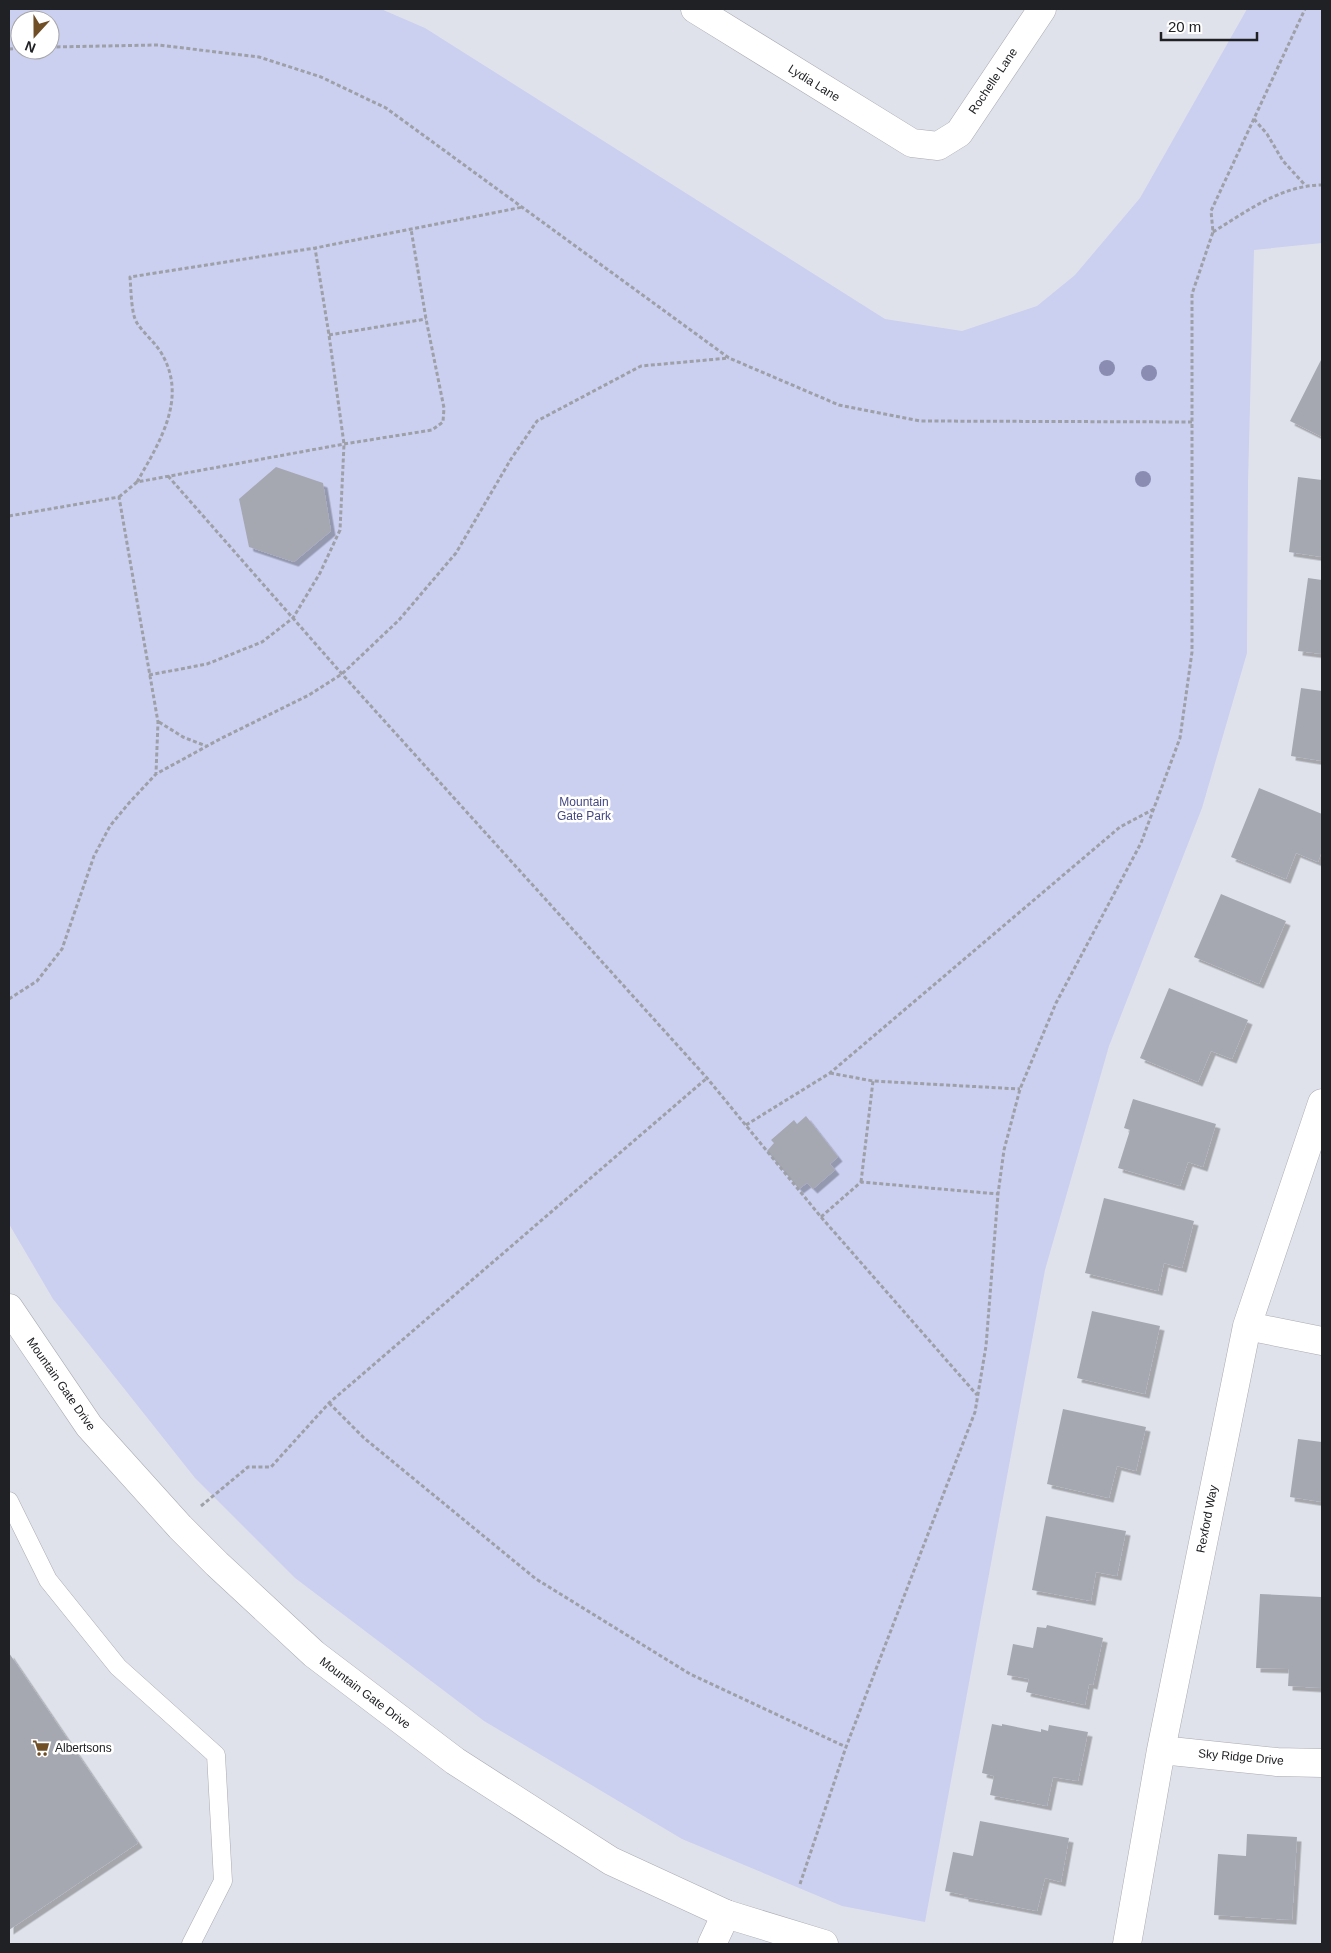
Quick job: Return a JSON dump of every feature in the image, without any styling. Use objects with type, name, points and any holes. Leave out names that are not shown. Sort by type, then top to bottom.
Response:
[{"type":"street","name":"Lydia Lane","points":[[695,9],[912,143],[938,146]]},
{"type":"street","name":"Rochelle Lane","points":[[938,146],[959,133],[1042,9]]},
{"type":"street","name":"Rexford Way","points":[[1127,1944],[1161,1750],[1246,1326],[1322,1102]]},
{"type":"street","name":"Mountain Gate Drive","points":[[9,1308],[88,1426],[180,1527],[314,1654],[454,1761],[611,1861],[726,1914],[824,1944]]},
{"type":"street","points":[[1246,1326],[1322,1341]]},
{"type":"street","name":"Sky Ridge Drive","points":[[1161,1750],[1277,1762],[1322,1762]]},
{"type":"street","points":[[712,1944],[726,1914]]},
{"type":"lane","points":[[9,1500],[48,1580],[118,1668],[216,1755],[223,1881],[191,1944]]},
{"type":"path","points":[[800,1884],[846,1747],[972,1422],[986,1346],[998,1194],[1004,1150],[1020,1089],[1056,1003],[1141,843],[1180,738],[1192,652],[1192,294],[1213,232],[1211,211],[1306,9]]},
{"type":"path","points":[[60,48],[158,45],[259,57],[321,77],[386,108],[729,358],[839,405],[920,421],[1192,422]]},
{"type":"path","points":[[1254,119],[1267,134],[1283,161],[1305,185]]},
{"type":"path","points":[[1213,232],[1268,198],[1305,185],[1322,185]]},
{"type":"path","points":[[9,516],[119,497],[137,482],[161,439],[172,407],[173,381],[163,355],[135,321],[130,277],[315,248],[524,207]]},
{"type":"path","points":[[137,482],[432,430],[443,422],[444,408],[426,319],[412,229]]},
{"type":"path","points":[[149,675],[207,664],[262,642],[294,618],[320,573],[340,530],[344,444],[315,248]]},
{"type":"path","points":[[329,335],[426,319]]},
{"type":"path","points":[[9,1000],[37,981],[62,950],[94,856],[110,826],[129,803],[156,774],[206,746],[309,695],[342,674],[399,620],[456,552],[536,421],[641,366],[729,358]]},
{"type":"path","points":[[168,476],[342,674],[707,1078],[821,1217],[978,1396]]},
{"type":"path","points":[[119,497],[158,722],[156,774]]},
{"type":"path","points":[[158,722],[183,737],[206,746]]},
{"type":"path","points":[[746,1125],[830,1073],[1120,827],[1154,809]]},
{"type":"path","points":[[830,1073],[873,1081],[1020,1089]]},
{"type":"path","points":[[180,1527],[208,1499],[248,1467],[271,1467],[329,1403],[707,1078]]},
{"type":"path","points":[[821,1217],[861,1182],[873,1081]]},
{"type":"path","points":[[861,1182],[998,1194]]},
{"type":"path","points":[[329,1403],[364,1438],[536,1579],[690,1674],[846,1747]]},
{"type":"green space","name":"Mountain Gate Park","points":[[9,9],[381,9],[425,28],[885,319],[962,331],[1037,306],[1075,275],[1140,198],[1247,9],[1322,9],[1322,243],[1254,250],[1248,484],[1247,653],[1202,808],[1109,1046],[1045,1270],[925,1922],[842,1906],[682,1839],[484,1721],[295,1578],[195,1478],[53,1299],[9,1224]]},
{"type":"building","points":[[1322,358],[1322,437],[1290,421]]},
{"type":"building","points":[[276,467],[323,483],[331,531],[294,562],[249,547],[239,499]]},
{"type":"building","points":[[1298,477],[1322,480],[1322,557],[1289,552]]},
{"type":"building","points":[[1308,578],[1322,580],[1322,654],[1298,651]]},
{"type":"building","points":[[1301,688],[1322,691],[1322,761],[1291,756]]},
{"type":"building","points":[[1259,788],[1322,814],[1322,851],[1318,862],[1296,853],[1286,879],[1231,857]]},
{"type":"building","points":[[1221,894],[1286,921],[1259,984],[1194,957]]},
{"type":"building","points":[[1169,988],[1248,1020],[1232,1059],[1211,1051],[1198,1082],[1140,1058]]},
{"type":"building","points":[[1133,1099],[1216,1124],[1203,1167],[1188,1162],[1180,1186],[1118,1168],[1130,1130],[1124,1128]]},
{"type":"building","points":[[806,1116],[838,1157],[830,1164],[835,1170],[813,1189],[807,1183],[799,1189],[767,1151],[774,1143],[771,1140],[794,1120],[797,1124]]},
{"type":"building","points":[[1104,1198],[1194,1221],[1182,1268],[1164,1263],[1158,1291],[1085,1273]]},
{"type":"building","points":[[1092,1311],[1160,1326],[1145,1394],[1077,1378]]},
{"type":"building","points":[[1063,1409],[1146,1427],[1136,1471],[1117,1466],[1109,1498],[1047,1484]]},
{"type":"building","points":[[1298,1439],[1322,1442],[1322,1502],[1290,1497]]},
{"type":"building","points":[[1046,1516],[1126,1531],[1117,1576],[1096,1572],[1091,1601],[1032,1590]]},
{"type":"building","points":[[1260,1594],[1322,1597],[1322,1688],[1288,1686],[1289,1669],[1256,1668]]},
{"type":"building","points":[[1047,1625],[1103,1638],[1093,1685],[1089,1684],[1085,1705],[1026,1692],[1029,1679],[1007,1675],[1013,1644],[1033,1648],[1037,1627],[1046,1628]]},
{"type":"building","name":"Albertsons","points":[[9,1653],[138,1843],[9,1930]]},
{"type":"building","points":[[992,1724],[1002,1726],[1002,1724],[1041,1732],[1041,1729],[1048,1731],[1049,1725],[1088,1732],[1078,1781],[1053,1777],[1047,1806],[990,1795],[994,1776],[982,1773]]},
{"type":"building","points":[[980,1821],[1069,1838],[1061,1882],[1045,1878],[1037,1911],[964,1897],[964,1895],[945,1891],[953,1852],[973,1856]]},
{"type":"building","points":[[1247,1834],[1297,1837],[1292,1920],[1214,1915],[1218,1854],[1246,1856]]},
{"type":"place","name":"Albertsons","points":[[41,1748]]}]
